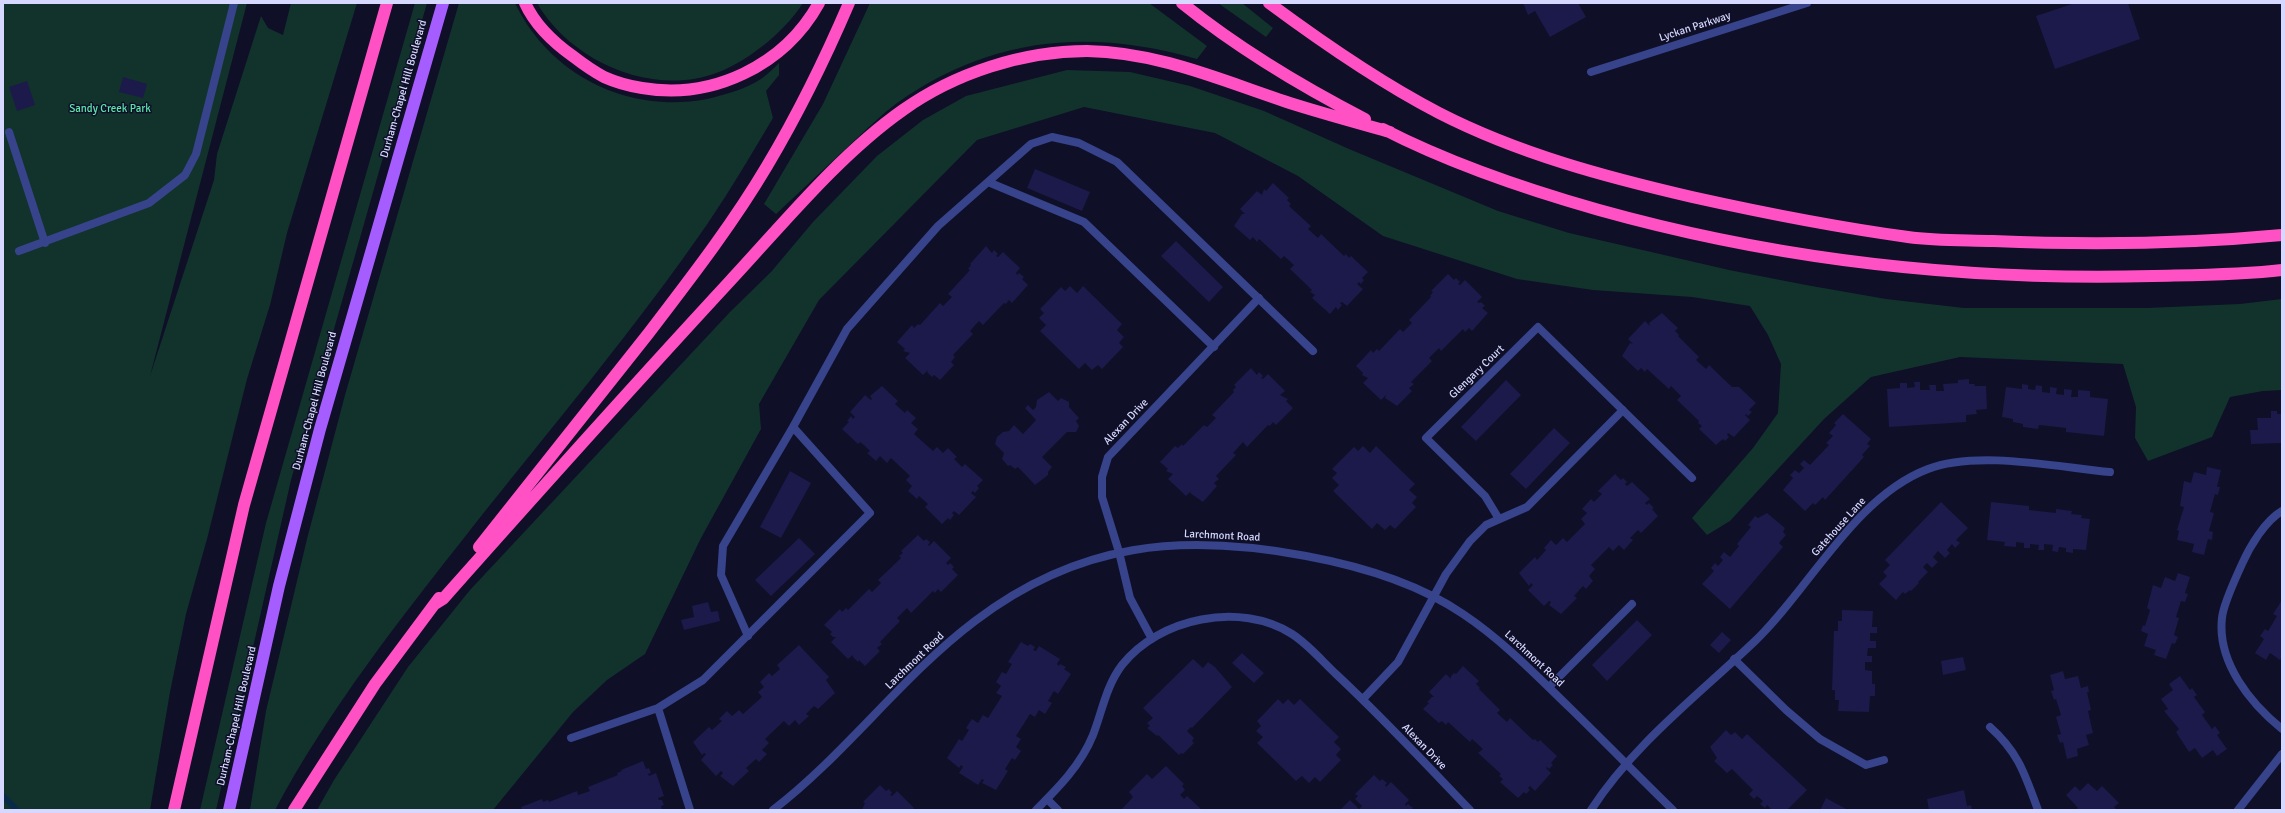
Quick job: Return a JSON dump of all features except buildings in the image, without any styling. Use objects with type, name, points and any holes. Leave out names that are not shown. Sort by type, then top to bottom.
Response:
[{"type":"highway","points":[[174,810],[244,505],[387,3]]},
{"type":"highway","points":[[525,3],[538,24],[561,48],[605,77],[644,88],[684,90],[710,87],[759,66],[800,31],[819,3]]},
{"type":"highway","points":[[294,810],[375,684],[435,604],[646,336],[728,227],[767,166],[790,124],[834,39],[849,3]]},
{"type":"highway","points":[[1182,3],[1231,40],[1295,82],[1390,132],[1454,161],[1511,183],[1660,227],[1794,252],[1897,266],[1982,273],[2062,277],[2179,276],[2282,270]]},
{"type":"highway","points":[[1268,3],[1320,41],[1379,79],[1440,114],[1527,151],[1619,180],[1780,216],[1911,237],[2038,243],[2159,243],[2282,235]]},
{"type":"highway","points":[[435,604],[443,599],[625,394],[795,210],[857,148],[903,110],[935,91],[994,65],[1029,57],[1084,51],[1128,53],[1213,74],[1291,103],[1390,132]]},
{"type":"main road","name":"Durham-Chapel Hill Boulevard","points":[[229,810],[279,586],[318,436],[443,3]]},
{"type":"street","points":[[19,251],[45,243],[149,203],[185,175],[196,154],[234,3]]},
{"type":"street","name":"Lyckan Parkway","points":[[1591,72],[1807,3]]},
{"type":"street","points":[[10,132],[45,243]]},
{"type":"street","points":[[748,636],[721,575],[723,546],[793,427],[847,329],[938,226],[1032,144],[1052,137],[1079,143],[1117,162],[1313,350]]},
{"type":"street","points":[[988,182],[1084,222],[1214,347]]},
{"type":"street","name":"Alexan Drive","points":[[1152,639],[1130,598],[1119,552],[1102,497],[1102,477],[1108,457],[1259,298]]},
{"type":"street","name":"Glengary Court","points":[[1499,519],[1485,496],[1426,438],[1538,327],[1692,478]]},
{"type":"street","points":[[1363,699],[1398,662],[1446,574],[1470,541],[1486,525],[1527,507],[1623,410]]},
{"type":"street","points":[[571,738],[658,708],[703,680],[870,513],[793,427]]},
{"type":"street","name":"Gatehouse Lane","points":[[1591,810],[1608,784],[1626,764],[1702,687],[1754,642],[1867,510],[1906,480],[1927,469],[1966,461],[1991,460],[2110,472]]},
{"type":"street","points":[[2282,510],[2270,522],[2245,557],[2222,618],[2224,647],[2236,675],[2246,693],[2266,716],[2282,729]]},
{"type":"street","name":"Larchmont Road","points":[[773,810],[802,788],[941,650],[975,621],[1040,580],[1094,558],[1166,544],[1232,545],[1285,552],[1359,567],[1387,576],[1434,597],[1483,629],[1523,662],[1674,810]]},
{"type":"street","points":[[1549,687],[1632,604]]},
{"type":"street","name":"Alexan Drive","points":[[1036,810],[1071,772],[1084,754],[1093,736],[1112,680],[1132,655],[1166,630],[1203,619],[1231,617],[1261,621],[1291,633],[1363,699],[1470,810]]},
{"type":"street","points":[[1734,659],[1786,710],[1820,739],[1866,765],[1884,760]]},
{"type":"street","points":[[658,708],[690,810]]},
{"type":"street","points":[[1990,727],[2007,743],[2021,766],[2038,810]]},
{"type":"street","points":[[2238,810],[2282,754]]},
{"type":"street","points":[[1047,799],[1058,810]]},
{"type":"green space","name":"Sandy Creek Park","points":[[3,3],[247,3],[150,376],[214,180],[217,154],[261,16],[268,28],[283,35],[291,3],[357,3],[287,233],[270,305],[247,379],[207,539],[186,614],[170,692],[150,810],[3,810]]},
{"type":"green space","points":[[415,3],[427,3],[291,480],[216,810],[200,810],[266,523]]},
{"type":"green space","points":[[459,3],[515,3],[530,29],[549,51],[571,69],[595,84],[621,94],[649,101],[678,102],[707,99],[728,94],[755,83],[779,63],[779,75],[766,91],[773,118],[717,210],[680,262],[622,340],[444,563],[367,665],[318,736],[275,810],[250,810],[266,711],[307,539],[345,395]]},
{"type":"green space","points":[[537,3],[803,3],[787,24],[777,34],[743,60],[719,72],[694,79],[668,80],[642,77],[616,69],[592,58],[571,42],[552,24]]},
{"type":"green space","points":[[870,3],[1149,3],[1207,46],[1197,59],[1157,49],[1117,44],[1079,42],[1041,45],[1004,52],[968,64],[932,81],[891,107],[776,214],[764,204],[823,104]]},
{"type":"green space","points":[[1218,3],[1242,3],[1273,28],[1266,37]]},
{"type":"green space","points":[[1067,70],[1130,72],[1190,86],[1264,111],[1349,149],[1498,211],[1569,233],[1729,270],[1806,285],[1886,299],[1964,308],[2147,308],[2240,304],[2282,299],[2282,390],[2263,391],[2230,397],[2212,437],[2148,461],[2135,438],[2136,407],[2123,364],[1960,357],[1871,377],[1824,419],[1730,521],[1707,535],[1692,518],[1753,448],[1778,413],[1781,364],[1768,335],[1750,306],[1692,297],[1593,290],[1517,279],[1383,236],[1298,176],[1215,133],[1084,107],[977,140],[819,300],[759,404],[761,429],[701,538],[645,654],[607,680],[573,712],[493,810],[317,810],[334,780],[408,667],[470,590],[730,312],[771,272],[813,222],[877,156],[923,120],[966,96]]},
{"type":"waterway","points":[[3,796],[17,810]]}]
